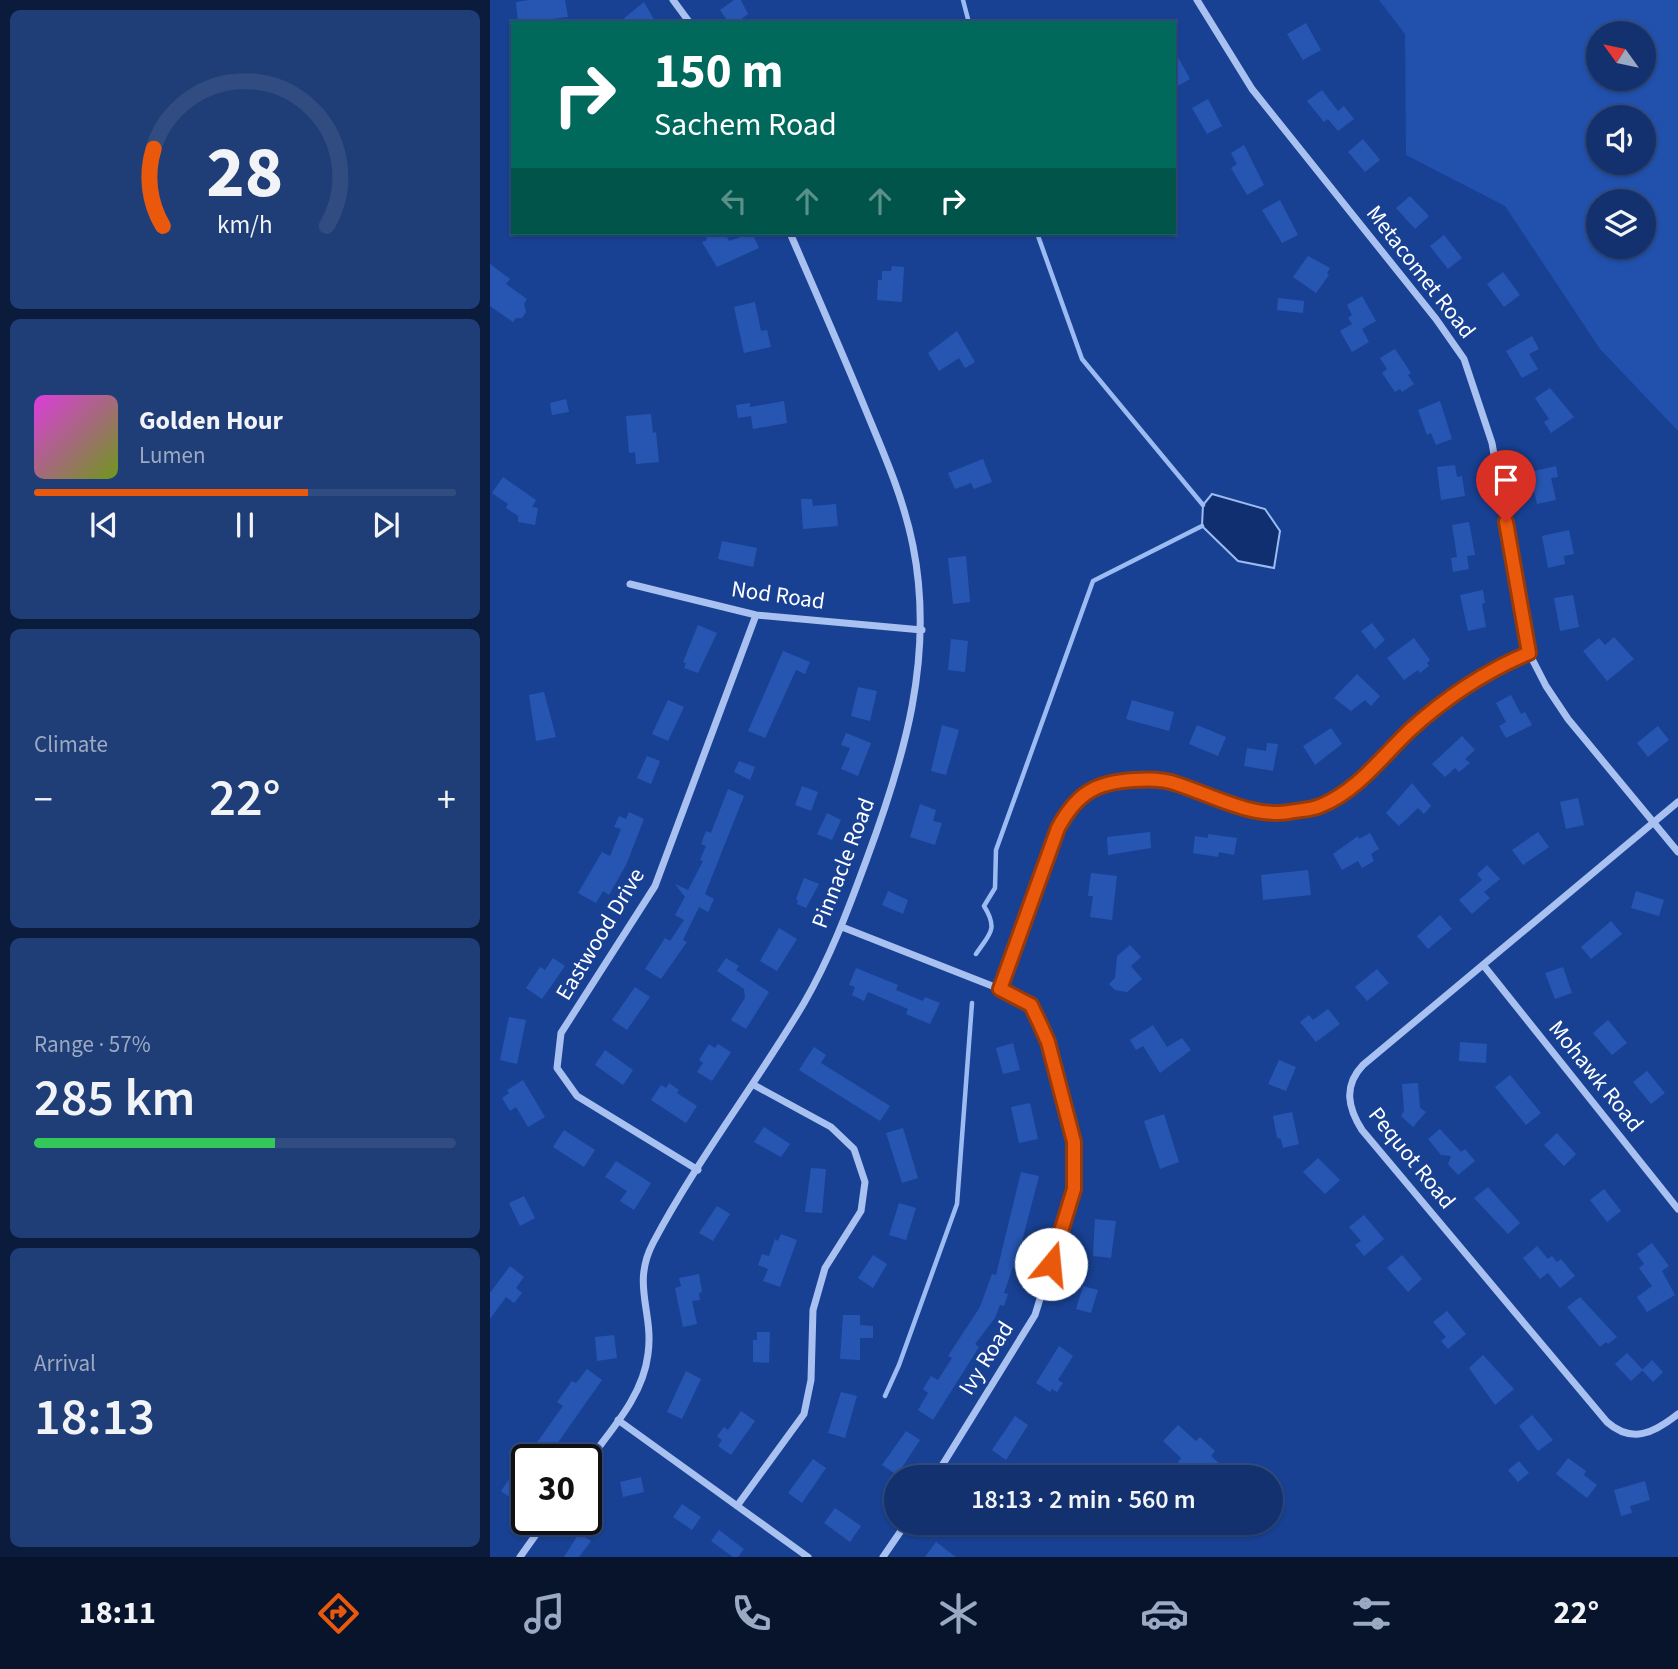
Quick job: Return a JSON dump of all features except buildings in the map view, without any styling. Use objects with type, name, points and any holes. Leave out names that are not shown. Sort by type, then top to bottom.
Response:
[{"type":"street","points":[[673,0],[689,21]]},
{"type":"street","name":"Metacomet Road","points":[[1197,0],[1252,89],[1436,319],[1464,359],[1492,443],[1529,653],[1546,686],[1568,719],[1678,852]]},
{"type":"street","name":"Pinnacle Road","points":[[601,1444],[635,1396],[647,1365],[649,1332],[642,1287],[645,1260],[698,1170],[806,999],[842,928],[903,755],[916,694],[922,630],[912,543],[892,475],[791,235]]},
{"type":"street","name":"Nod Road","points":[[630,584],[756,615],[922,630]]},
{"type":"street","name":"Eastwood Drive","points":[[698,1170],[577,1096],[556,1068],[561,1033],[655,886],[756,615]]},
{"type":"street","points":[[1000,989],[1058,828],[1068,810],[1097,786],[1113,781],[1146,779],[1174,783],[1273,814],[1319,807],[1354,787],[1411,730],[1470,684],[1529,653]]},
{"type":"street","name":"Pequot Road","points":[[1678,803],[1356,1072],[1349,1095],[1353,1115],[1607,1422],[1617,1431],[1630,1436],[1648,1434],[1678,1414]]},
{"type":"street","name":"Ivy Road","points":[[842,928],[1000,989],[1031,1005],[1048,1042],[1074,1142],[1074,1189],[1035,1315],[942,1465]]},
{"type":"street","name":"Mohawk Road","points":[[1484,966],[1678,1209]]},
{"type":"street","points":[[737,1506],[804,1414],[811,1380],[813,1310],[825,1268],[861,1211],[865,1182],[854,1149],[831,1127],[754,1085]]},
{"type":"street","points":[[618,1420],[808,1557]]},
{"type":"street","points":[[520,1557],[536,1535]]},
{"type":"street","points":[[883,1557],[898,1535]]},
{"type":"shaded area","points":[[1379,0],[1678,0],[1678,431],[1600,349],[1505,206],[1406,155],[1405,34]]},
{"type":"shaded area","points":[[1212,494],[1265,509],[1280,531],[1274,568],[1238,561],[1202,526],[1203,505]]},
{"type":"waterway","points":[[963,0],[968,21]]},
{"type":"waterway","points":[[1038,235],[1082,359],[1203,505]]},
{"type":"waterway","points":[[976,954],[991,926],[984,906],[995,888],[996,850],[1093,581],[1202,526]]},
{"type":"waterway","points":[[885,1396],[899,1365],[957,1204],[972,1003]]},
{"type":"route","points":[[1051,1264],[1074,1189],[1074,1142],[1048,1042],[1031,1005],[1000,989],[1058,828],[1068,810],[1097,786],[1113,781],[1146,779],[1174,783],[1273,814],[1319,807],[1354,787],[1411,730],[1470,684],[1529,653],[1506,522]]}]
